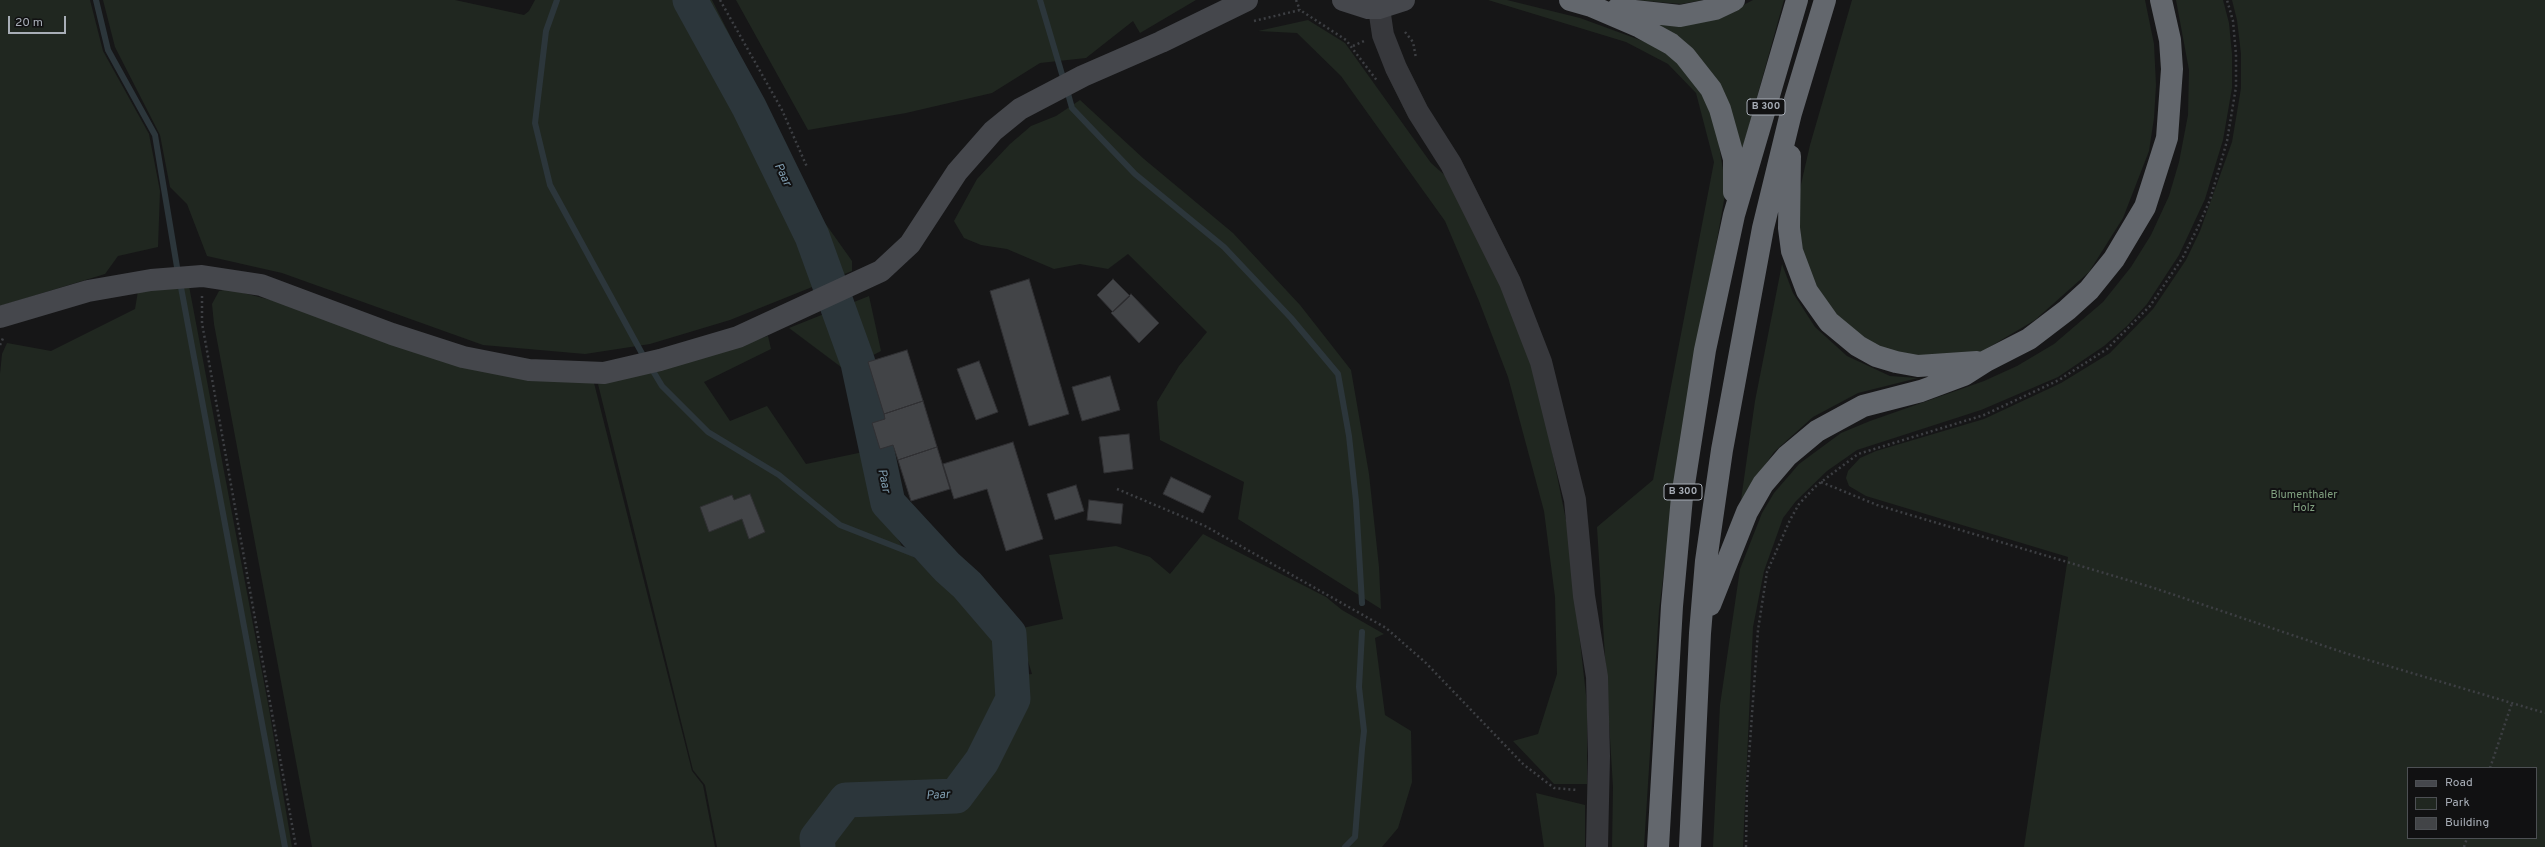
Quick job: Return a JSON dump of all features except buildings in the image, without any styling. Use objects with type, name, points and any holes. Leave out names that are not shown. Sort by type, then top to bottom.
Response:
[{"type":"highway","points":[[1570,0],[1592,6],[1640,27],[1671,44],[1685,56],[1711,89],[1720,109],[1734,159],[1734,215]]},
{"type":"highway","points":[[1592,6],[1680,16],[1715,9],[1734,0]]},
{"type":"highway","name":"B 300","points":[[1658,847],[1672,606],[1682,497],[1706,350],[1734,215],[1797,0]]},
{"type":"highway","name":"B 300","points":[[1690,847],[1700,633],[1706,561],[1738,356],[1763,228],[1791,113],[1825,0]]},
{"type":"highway","points":[[1700,633],[1747,512],[1763,484],[1787,456],[1817,431],[1863,406],[1921,391],[1964,375],[2045,328],[2089,290],[2114,259],[2145,207],[2167,138],[2172,91],[2170,40],[2161,0]]},
{"type":"highway","points":[[1791,113],[1789,228],[1799,274],[1817,308],[1844,337],[1876,356],[1918,366],[1986,361]]},
{"type":"street","points":[[0,317],[88,291],[151,280],[202,276],[261,285],[392,334],[462,357],[529,370],[604,373],[660,360],[738,337],[848,288],[881,271],[899,257],[910,244],[957,172],[993,130],[1020,109],[1083,76],[1161,42],[1247,0]]},
{"type":"street","points":[[1343,0],[1356,6],[1379,8],[1404,0]]},
{"type":"street","points":[[1379,8],[1383,35],[1396,68],[1418,112],[1451,164],[1510,282],[1540,362],[1575,500],[1584,596],[1597,677],[1597,847]]},
{"type":"path","points":[[720,0],[782,110],[807,167]]},
{"type":"path","points":[[1296,0],[1300,10],[1353,46]]},
{"type":"path","points":[[1746,847],[1747,785],[1758,630],[1767,572],[1790,520],[1800,504],[1820,482],[1858,454],[1984,415],[2059,380],[2107,349],[2150,306],[2182,257],[2208,206],[2227,140],[2236,87],[2236,67],[2233,21],[2227,0]]},
{"type":"path","points":[[202,276],[202,322],[296,847]]},
{"type":"path","points":[[1820,482],[1877,505],[2154,588],[2345,653],[2545,713]]},
{"type":"path","points":[[1117,490],[1205,526],[1386,628],[1431,668],[1523,764],[1554,788],[1598,792]]},
{"type":"path","points":[[2490,767],[2512,703]]},
{"type":"green space","points":[[0,0],[90,0],[103,51],[149,134],[160,191],[158,247],[118,256],[105,274],[0,306]]},
{"type":"green space","points":[[103,0],[455,0],[524,15],[529,11],[535,0],[712,0],[825,223],[852,261],[852,271],[730,320],[650,344],[585,354],[483,345],[282,273],[207,256],[187,204],[170,187],[160,135],[115,47]]},
{"type":"green space","points":[[736,0],[1196,0],[1140,33],[1133,21],[1086,58],[1040,63],[992,93],[906,113],[808,130]]},
{"type":"green space","points":[[1488,0],[1507,0],[1580,18],[1662,48],[1691,76],[1713,107],[1726,189],[1678,460],[1659,610],[1644,847],[1612,847],[1613,787],[1597,527],[1653,480],[1714,162],[1696,93],[1668,64],[1626,42]]},
{"type":"green space","points":[[1636,0],[1703,0],[1681,4]]},
{"type":"green space","points":[[1753,0],[1784,0],[1742,151],[1727,103],[1645,21],[1718,18]]},
{"type":"green space","points":[[1852,0],[2145,0],[2154,44],[2156,85],[2154,118],[2149,151],[2123,218],[2089,272],[2035,320],[1981,352],[1919,359],[1879,349],[1850,332],[1805,273],[1797,202],[1810,145]]},
{"type":"green space","points":[[2176,0],[2223,0],[2229,23],[2232,54],[2232,88],[2223,140],[2205,199],[2179,255],[2147,304],[2127,326],[2104,346],[2058,377],[1981,410],[1857,450],[1827,471],[1796,501],[1783,518],[1764,571],[1753,627],[1743,847],[1713,847],[1720,705],[1740,569],[1762,513],[1774,493],[1799,464],[1841,433],[1870,421],[1984,381],[2017,366],[2054,344],[2103,302],[2131,267],[2151,235],[2169,196],[2179,162],[2188,115],[2189,70]]},
{"type":"green space","name":"Blumenthaler Holz","points":[[2232,0],[2545,0],[2545,847],[2024,847],[2068,557],[1866,496],[1849,486],[1846,478],[1848,471],[1860,458],[1876,451],[1984,419],[2061,383],[2110,353],[2153,309],[2186,260],[2200,231],[2232,142],[2241,88],[2241,54],[2237,20]]},
{"type":"green space","points":[[1308,20],[1345,43],[1431,163],[1449,179],[1506,290],[1538,382],[1567,525],[1587,704],[1587,784],[1554,784],[1513,741],[1538,734],[1557,674],[1555,597],[1544,511],[1508,377],[1479,301],[1445,221],[1341,76],[1297,33],[1258,31]]},
{"type":"green space","points":[[1080,100],[1144,159],[1233,233],[1300,305],[1351,370],[1369,474],[1379,567],[1381,609],[1238,519],[1244,482],[1160,440],[1157,402],[1179,366],[1207,332],[1128,254],[1108,269],[1080,264],[1054,269],[1007,249],[981,245],[964,238],[954,221],[977,179],[1010,144],[1031,126],[1056,116]]},
{"type":"green space","points":[[1782,264],[1793,293],[1815,327],[1847,356],[1890,376],[1918,378],[1858,393],[1813,417],[1774,452],[1741,500],[1755,401]]},
{"type":"green space","points":[[189,286],[269,709],[292,847],[0,847],[0,374],[2,354],[7,343],[51,351],[135,309],[138,291]]},
{"type":"green space","points":[[228,289],[594,383],[692,771],[703,785],[715,847],[312,847],[214,324],[212,304],[219,291]]},
{"type":"green space","points":[[869,296],[881,351],[845,370],[789,328]]},
{"type":"green space","points":[[768,336],[771,349],[704,382],[730,421],[767,406],[806,464],[868,451],[874,500],[902,546],[971,611],[993,636],[1014,676],[1032,674],[1018,629],[1063,619],[1049,555],[1116,546],[1150,557],[1170,574],[1203,534],[1326,597],[1342,610],[1384,634],[1375,638],[1385,715],[1411,731],[1412,782],[1398,828],[1382,847],[717,847],[705,785],[693,770],[598,384],[665,368]]},
{"type":"green space","points":[[1536,793],[1585,805],[1585,847],[1544,847]]},
{"type":"waterway","points":[[96,0],[108,50],[155,135],[178,273]]},
{"type":"waterway","points":[[557,0],[546,31],[535,123],[550,185],[645,359]]},
{"type":"waterway","name":"Paar","points":[[690,0],[749,107],[812,236],[858,363],[888,503],[947,567],[967,585],[1009,634],[1013,699],[982,761],[956,796],[846,800],[817,838],[818,847]]},
{"type":"waterway","points":[[1040,0],[1064,81]]},
{"type":"waterway","points":[[1067,90],[1072,108],[1135,174],[1224,247],[1291,318],[1338,374],[1349,436],[1356,501],[1362,603]]},
{"type":"waterway","points":[[180,282],[285,847]]},
{"type":"waterway","points":[[650,366],[662,386],[708,432],[779,475],[840,525],[947,567]]},
{"type":"waterway","points":[[1345,847],[1355,837],[1364,731],[1359,687],[1362,632]]}]
